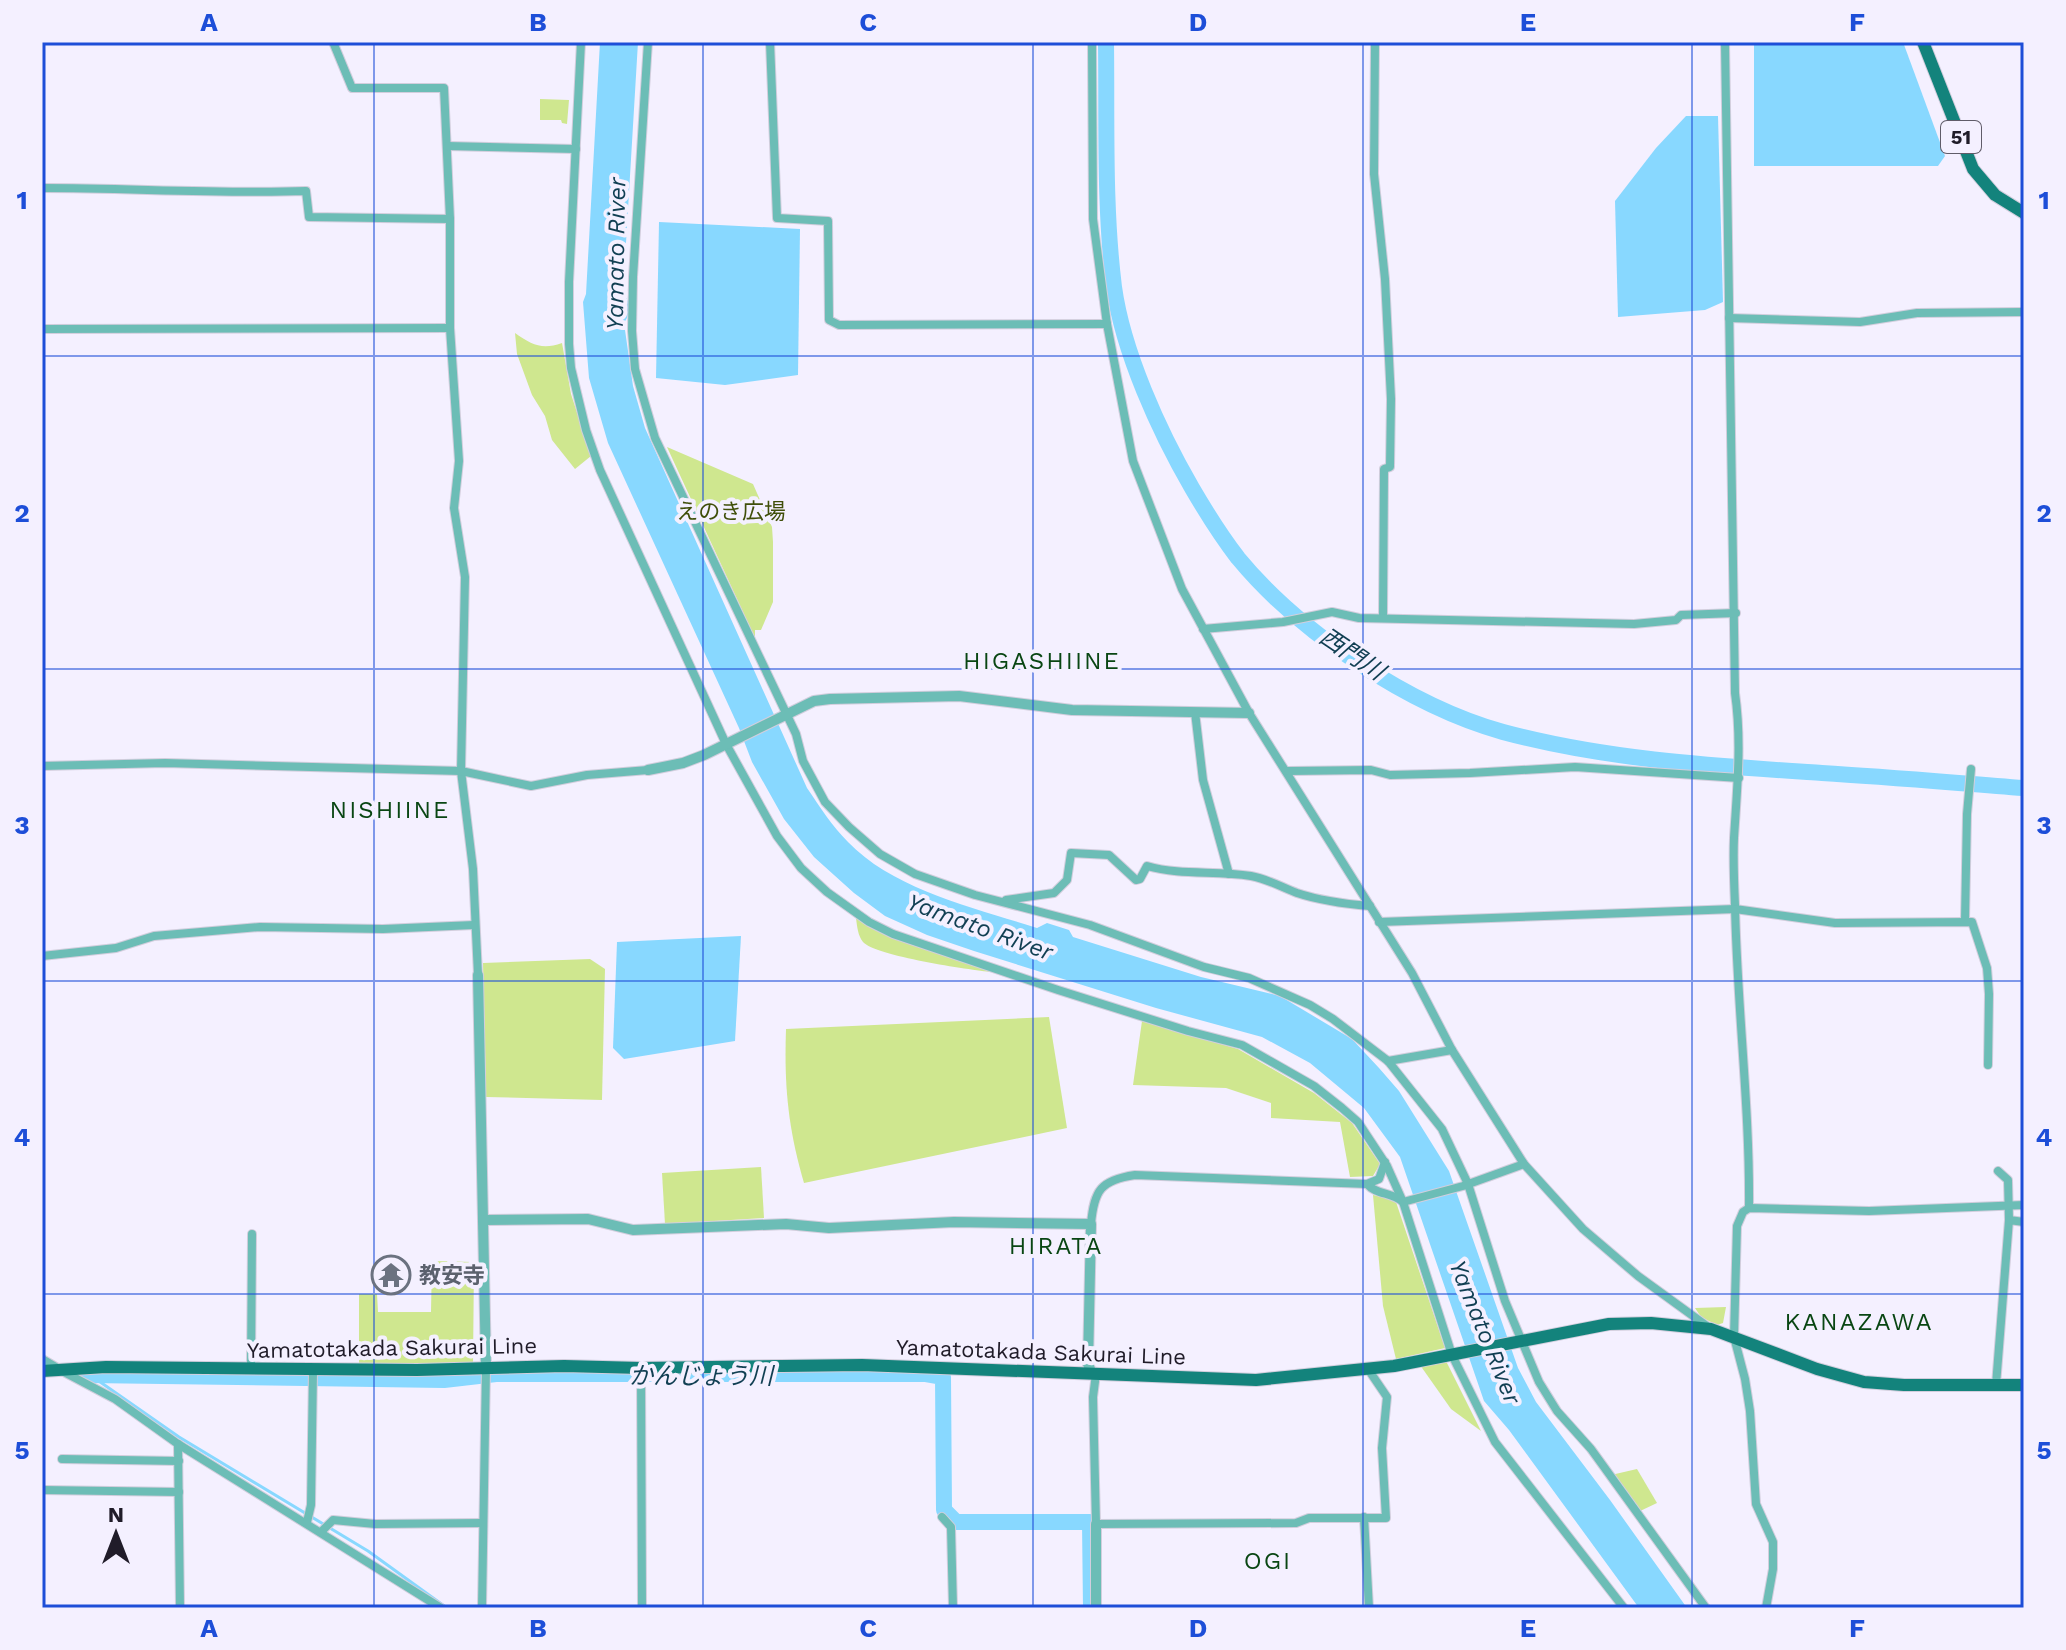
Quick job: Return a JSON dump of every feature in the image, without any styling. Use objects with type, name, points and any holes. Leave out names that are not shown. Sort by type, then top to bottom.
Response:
[{"type":"main road","name":"51","points":[[1923,42],[1973,169],[1995,195],[2024,213]]},
{"type":"main road","name":"Yamatotakada Sakurai Line","points":[[42,1371],[106,1367],[251,1370],[313,1375],[641,1373],[862,1365],[1256,1380],[1368,1369],[1609,1324],[1651,1323],[1711,1329],[1817,1369],[1864,1382],[2024,1385]]},
{"type":"street","points":[[333,42],[352,88],[444,88],[450,219],[450,328],[459,461],[454,508],[465,577],[461,771],[473,869],[478,975],[486,1373],[482,1608]]},
{"type":"street","points":[[581,42],[569,282],[569,344],[571,368],[586,430],[600,470],[728,743],[777,836],[801,868],[827,892],[869,922],[893,934],[1058,990],[1242,1045],[1314,1086],[1358,1122],[1385,1162],[1405,1201],[1455,1354],[1495,1442],[1624,1608]]},
{"type":"street","points":[[648,42],[633,277],[635,369],[655,438],[785,717],[811,780],[825,802],[880,854],[915,874],[975,895],[1090,925],[1204,967],[1249,978],[1321,1012],[1388,1061],[1442,1129],[1465,1185],[1519,1341],[1539,1382],[1557,1411],[1591,1449],[1706,1608]]},
{"type":"street","points":[[770,42],[777,218],[828,221],[829,320],[839,325],[1107,324]]},
{"type":"street","points":[[1092,42],[1093,219],[1107,324],[1135,469],[1182,589],[1249,713],[1412,973],[1452,1050],[1524,1164],[1583,1229],[1638,1276],[1711,1329]]},
{"type":"street","points":[[1375,42],[1374,174],[1385,279],[1391,399],[1390,467],[1384,469],[1383,618]]},
{"type":"street","points":[[1725,42],[1735,693],[1739,754],[1734,842],[1735,909],[1740,1036],[1749,1138],[1749,1208]]},
{"type":"street","points":[[447,146],[576,149]]},
{"type":"street","points":[[42,188],[158,188],[242,193],[306,191],[309,217],[450,219]]},
{"type":"street","points":[[1729,318],[1860,322],[1917,313],[2024,312]]},
{"type":"street","points":[[42,329],[450,328]]},
{"type":"street","points":[[1203,629],[1283,622],[1332,612],[1359,618],[1634,624],[1676,620],[1681,615],[1736,613]]},
{"type":"street","points":[[42,766],[165,763],[461,771],[531,786],[587,775],[648,770],[683,763],[814,701],[830,699],[959,696],[1072,710],[1249,713]]},
{"type":"street","points":[[1195,712],[1203,780],[1229,874]]},
{"type":"street","points":[[1288,771],[1371,770],[1390,775],[1575,767],[1739,776]]},
{"type":"street","points":[[1965,921],[1971,770]]},
{"type":"street","points":[[999,901],[1054,893],[1067,880],[1071,853],[1109,855],[1136,880],[1140,879],[1147,866],[1171,873],[1229,874],[1274,881],[1295,892],[1335,903],[1370,906]]},
{"type":"street","points":[[1379,922],[1735,909],[1835,923],[1972,922],[1987,968],[1988,1065]]},
{"type":"street","points":[[42,956],[116,948],[154,936],[260,927],[383,929],[474,925]]},
{"type":"street","points":[[1388,1061],[1452,1050]]},
{"type":"street","points":[[1096,1608],[1094,1374],[1088,1364],[1091,1224],[1093,1200],[1098,1192],[1108,1182],[1135,1175],[1367,1184],[1379,1179],[1385,1162]]},
{"type":"street","points":[[1367,1184],[1372,1190],[1405,1201],[1465,1185],[1524,1164]]},
{"type":"street","points":[[1996,1385],[2009,1220],[2008,1180],[1998,1171]]},
{"type":"street","points":[[1766,1608],[1773,1569],[1773,1542],[1756,1504],[1750,1411],[1734,1337],[1737,1226],[1743,1212],[1749,1208],[1869,1211],[2024,1205]]},
{"type":"street","points":[[484,1220],[588,1219],[633,1230],[786,1224],[829,1228],[954,1222],[1091,1224]]},
{"type":"street","points":[[2009,1220],[2024,1222]]},
{"type":"street","points":[[251,1370],[252,1234]]},
{"type":"street","points":[[42,1360],[115,1399],[178,1444],[441,1608]]},
{"type":"street","points":[[1096,1524],[1296,1523],[1309,1518],[1386,1518],[1382,1448],[1387,1397],[1368,1369]]},
{"type":"street","points":[[641,1373],[642,1608]]},
{"type":"street","points":[[307,1522],[311,1505],[313,1375]]},
{"type":"street","points":[[178,1444],[180,1608]]},
{"type":"street","points":[[62,1459],[179,1461]]},
{"type":"street","points":[[42,1490],[179,1492]]},
{"type":"street","points":[[942,1517],[951,1527],[953,1608]]},
{"type":"street","points":[[1364,1517],[1369,1608]]},
{"type":"street","points":[[322,1531],[333,1520],[375,1524],[482,1523]]},
{"type":"green space","points":[[540,99],[569,100],[567,124],[561,120],[540,120]]},
{"type":"green space","points":[[515,333],[537,345],[562,343],[571,394],[591,456],[575,469],[552,440],[545,416],[532,395],[517,354]]},
{"type":"green space","name":"えのき広場","points":[[667,447],[753,484],[772,527],[773,542],[773,602],[761,630],[755,630],[755,638]]},
{"type":"green space","points":[[856,918],[884,934],[992,972],[924,962],[871,947],[861,940]]},
{"type":"green space","points":[[590,959],[605,969],[602,1100],[486,1097],[483,963]]},
{"type":"green space","points":[[1049,1017],[1067,1128],[804,1183],[788,1107],[786,1029]]},
{"type":"green space","points":[[1142,1021],[1238,1049],[1314,1093],[1352,1123],[1380,1164],[1373,1176],[1350,1177],[1340,1122],[1271,1118],[1271,1103],[1226,1088],[1133,1085]]},
{"type":"green space","points":[[761,1167],[764,1218],[665,1224],[662,1173]]},
{"type":"green space","points":[[1373,1195],[1395,1199],[1445,1348],[1396,1359],[1383,1306]]},
{"type":"green space","points":[[432,1261],[474,1262],[473,1365],[359,1364],[359,1294],[377,1294],[378,1312],[431,1312]]},
{"type":"green space","points":[[1726,1307],[1723,1323],[1717,1325],[1701,1317],[1695,1308]]},
{"type":"green space","points":[[1446,1361],[1481,1431],[1451,1409],[1420,1365]]},
{"type":"green space","points":[[1637,1469],[1657,1503],[1638,1512],[1611,1475]]},
{"type":"water","name":"Yamato River","points":[[600,42],[638,42],[623,293],[630,308],[624,323],[633,386],[645,428],[807,788],[821,809],[842,836],[867,859],[888,873],[936,896],[1037,928],[1047,923],[1069,930],[1073,937],[1201,977],[1280,996],[1352,1039],[1399,1091],[1449,1171],[1518,1368],[1536,1402],[1687,1608],[1639,1608],[1509,1430],[1484,1401],[1400,1157],[1364,1108],[1310,1063],[1262,1037],[1156,1008],[974,951],[885,916],[814,857],[784,819],[752,762],[608,443],[589,378],[583,302],[586,294]]},
{"type":"water","points":[[1903,42],[1945,156],[1938,166],[1754,166],[1754,43]]},
{"type":"water","points":[[1686,116],[1718,116],[1723,302],[1705,310],[1618,317],[1615,201],[1656,148]]},
{"type":"water","points":[[659,222],[800,229],[798,375],[725,385],[656,378]]},
{"type":"water","points":[[741,936],[735,1041],[624,1059],[613,1048],[617,942]]},
{"type":"waterway","name":"西門川","points":[[1106,42],[1109,226],[1114,287],[1125,338],[1167,442],[1208,515],[1238,558],[1292,613],[1359,663],[1431,704],[1467,720],[1542,742],[1701,764],[2024,788]]},
{"type":"waterway","name":"かんじょう川","points":[[88,1375],[444,1380],[496,1374],[926,1374],[943,1377],[944,1510],[956,1522],[1090,1522],[1091,1608]]},
{"type":"waterway","points":[[93,1377],[179,1437],[368,1551],[447,1608]]},
{"type":"place","name":"教安寺","points":[[391,1275]]},
{"type":"district","name":"HIGASHIINE","points":[[1042,661]]},
{"type":"district","name":"NISHIINE","points":[[390,810]]},
{"type":"district","name":"HIRATA","points":[[1056,1246]]},
{"type":"district","name":"KANAZAWA","points":[[1859,1322]]},
{"type":"district","name":"OGI","points":[[1268,1561]]}]
